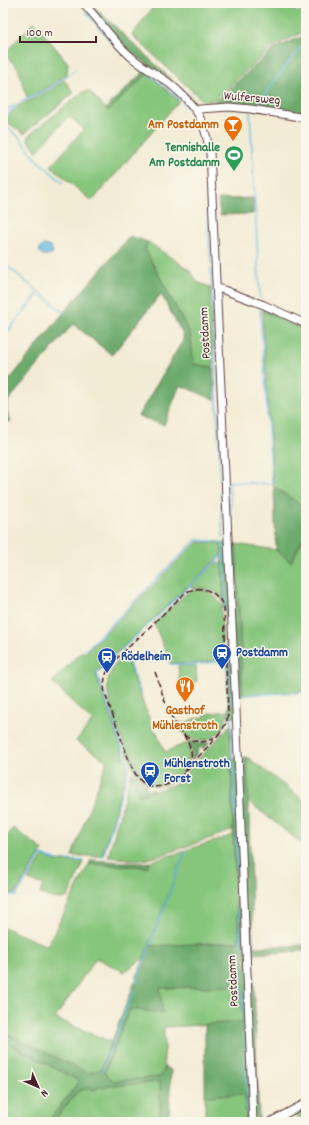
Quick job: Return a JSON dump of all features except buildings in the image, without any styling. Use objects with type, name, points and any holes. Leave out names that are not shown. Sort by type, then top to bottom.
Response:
[{"type":"street","name":"Postdamm","points":[[83,3],[110,36],[128,54],[142,66],[174,87],[196,111],[205,130],[210,152],[238,753],[253,1122]]},
{"type":"street","name":"Wulfersweg","points":[[196,111],[200,109],[229,107],[306,118]]},
{"type":"street","points":[[216,289],[221,289],[264,305],[306,324]]},
{"type":"street","points":[[270,1122],[306,1103]]},
{"type":"green space","points":[[86,3],[90,3],[201,107],[196,107],[167,78],[129,51]]},
{"type":"green space","points":[[156,3],[288,3],[298,13],[306,6],[306,31],[274,46],[213,101],[203,101],[132,35]]},
{"type":"green space","points":[[34,22],[68,63],[67,74],[49,87],[27,98],[18,68],[4,54]]},
{"type":"green space","points":[[306,35],[306,103],[301,114],[210,106],[275,48]]},
{"type":"green space","points":[[145,70],[148,73],[108,111],[105,109]]},
{"type":"green space","points":[[148,73],[179,101],[93,200],[89,199],[51,166],[84,129],[69,116],[37,151],[28,140],[29,135],[83,92],[89,91],[108,111]]},
{"type":"green space","points":[[64,80],[74,93],[24,134],[4,120],[18,106],[49,91]]},
{"type":"green space","points":[[253,198],[253,214],[220,215],[218,199]]},
{"type":"green space","points":[[130,236],[148,242],[145,249],[190,334],[194,364],[213,367],[215,400],[180,385],[164,425],[138,416],[183,340],[183,335],[161,294],[112,355],[73,324],[9,400],[7,410],[11,420],[9,423],[3,420],[3,372],[11,378],[65,311]]},
{"type":"green space","points":[[148,242],[191,271],[197,282],[210,287],[213,367],[194,364],[190,334],[145,249]]},
{"type":"green space","points":[[263,306],[306,326],[306,330],[262,311]]},
{"type":"green space","points":[[262,311],[306,330],[306,508],[273,485]]},
{"type":"green space","points":[[274,487],[306,508],[306,543],[302,540],[291,562],[276,550]]},
{"type":"green space","points":[[303,540],[306,543],[306,691],[243,695],[236,544],[276,550],[291,562]]},
{"type":"green space","points":[[197,542],[221,543],[222,554],[96,673],[128,767],[102,856],[72,856],[107,761],[76,741],[92,721],[52,682],[82,651],[85,653]]},
{"type":"green space","points":[[221,543],[236,544],[243,695],[239,697],[240,717],[229,718],[225,611],[222,600],[224,599]]},
{"type":"green space","points":[[222,563],[224,599],[222,600],[212,591],[201,588],[192,588],[191,586],[214,564]]},
{"type":"green space","points":[[200,589],[208,591],[214,595],[223,608],[221,608],[223,656],[219,657],[219,660],[193,664],[170,663],[154,623],[187,593]]},
{"type":"green space","points":[[124,653],[154,731],[156,731],[165,752],[187,743],[190,753],[184,772],[168,783],[159,786],[151,785],[145,781],[129,751],[127,752],[110,706],[107,688],[109,676]]},
{"type":"green space","points":[[178,666],[196,666],[197,681],[180,690]]},
{"type":"green space","points":[[227,711],[226,720],[222,728],[212,738],[206,740],[194,740],[188,737],[175,722],[185,723],[194,719],[205,717],[205,714]]},
{"type":"green space","points":[[230,725],[233,830],[148,859],[140,860],[108,857],[131,773],[140,795],[176,784]]},
{"type":"green space","points":[[186,738],[197,743],[209,742],[204,749],[200,747],[190,765],[192,751]]},
{"type":"green space","points":[[129,751],[148,784],[140,779],[134,771],[127,752]]},
{"type":"green space","points":[[247,757],[306,802],[306,847],[248,801]]},
{"type":"green space","points":[[247,757],[253,947],[306,945],[306,951],[253,954],[259,1122],[246,1122],[245,1094],[205,1096],[205,1024],[243,1022],[241,986],[160,988],[163,1013],[130,1009],[104,1073],[114,1081],[160,1077],[163,1073],[164,1067],[171,1070],[169,1122],[160,1122],[160,1082],[100,1087],[94,1090],[89,1087],[76,1093],[53,1122],[48,1122],[79,1081],[3,1041],[3,1032],[88,1073],[101,1069],[149,946],[239,942],[231,758]]},
{"type":"green space","points":[[131,773],[133,773],[147,786],[146,790],[153,789],[154,791],[139,796]]},
{"type":"green space","points":[[13,828],[43,850],[15,894],[3,892],[3,842]]},
{"type":"green space","points":[[233,835],[239,942],[150,946],[186,850]]},
{"type":"green space","points":[[185,851],[144,958],[124,972],[96,958],[55,1018],[111,1042],[101,1069],[88,1074],[3,1032],[3,927],[47,946],[89,864],[147,867],[149,862]]},
{"type":"green space","points":[[43,856],[56,861],[84,862],[68,897],[58,899],[40,894],[43,885],[28,880]]},
{"type":"green space","points":[[91,860],[141,863],[149,862],[148,867],[89,864]]},
{"type":"green space","points":[[241,986],[243,1023],[164,1027],[164,1067],[163,1073],[160,1077],[114,1081],[104,1073],[130,1008],[159,988]]},
{"type":"green space","points":[[3,1041],[79,1081],[48,1122],[3,1122]]},
{"type":"green space","points":[[160,1082],[160,1122],[53,1122],[76,1093],[89,1087],[94,1090],[100,1087]]},
{"type":"green space","points":[[245,1093],[246,1122],[205,1122],[205,1096]]},
{"type":"green space","points":[[306,1106],[306,1120],[292,1115],[292,1113]]},
{"type":"water","points":[[43,245],[51,248],[53,251],[52,254],[46,256],[41,253],[39,249]]},
{"type":"waterway","points":[[85,10],[111,42],[128,58]]},
{"type":"waterway","points":[[256,106],[293,57],[306,44]]},
{"type":"waterway","points":[[135,65],[167,87],[179,99]]},
{"type":"waterway","points":[[3,119],[17,104],[49,89],[76,69]]},
{"type":"waterway","points":[[183,102],[192,113],[198,124]]},
{"type":"waterway","points":[[3,111],[16,105]]},
{"type":"waterway","points":[[250,112],[260,298]]},
{"type":"waterway","points":[[3,127],[11,130],[20,138],[38,161],[62,182]]},
{"type":"waterway","points":[[202,135],[211,264]]},
{"type":"waterway","points":[[3,263],[66,314]]},
{"type":"waterway","points":[[211,269],[223,537]]},
{"type":"waterway","points":[[3,337],[39,293]]},
{"type":"waterway","points":[[231,522],[229,482],[272,484],[260,309]]},
{"type":"waterway","points":[[86,650],[197,540],[223,542],[229,655]]},
{"type":"waterway","points":[[120,651],[224,554]]},
{"type":"waterway","points":[[125,653],[142,696]]},
{"type":"waterway","points":[[103,857],[129,767],[97,674],[116,655]]},
{"type":"waterway","points":[[229,660],[231,704]]},
{"type":"waterway","points":[[170,664],[193,665],[222,661]]},
{"type":"waterway","points":[[241,695],[306,692]]},
{"type":"waterway","points":[[231,713],[236,829]]},
{"type":"waterway","points":[[236,835],[240,946]]},
{"type":"waterway","points":[[136,983],[185,852]]},
{"type":"waterway","points":[[3,893],[16,896],[41,855],[56,860],[84,861]]},
{"type":"waterway","points":[[240,951],[242,980]]},
{"type":"waterway","points":[[242,986],[247,1085]]},
{"type":"waterway","points":[[102,1071],[134,989]]},
{"type":"waterway","points":[[247,1089],[248,1122]]},
{"type":"railway","points":[[184,773],[190,761],[191,751],[190,746],[180,730],[187,737],[193,740],[201,742],[207,741],[213,739],[222,730],[228,714],[224,607],[217,596],[207,590],[195,589],[184,594],[112,663],[105,678],[105,694],[132,767],[140,780],[150,786],[162,786],[174,781],[184,773],[220,733]]},
{"type":"railway","points":[[155,672],[168,710],[175,724],[180,730]]},
{"type":"place","name":"Am Postdamm","points":[[233,142]]},
{"type":"place","name":"Tennishalle Am Postdamm","points":[[234,172]]},
{"type":"place","name":"Postdamm","points":[[222,670]]},
{"type":"place","name":"Rödelheim","points":[[107,674]]},
{"type":"place","name":"Gasthof Mühlenstroth","points":[[185,703]]},
{"type":"place","name":"Mühlenstroth Forst","points":[[150,788]]}]
